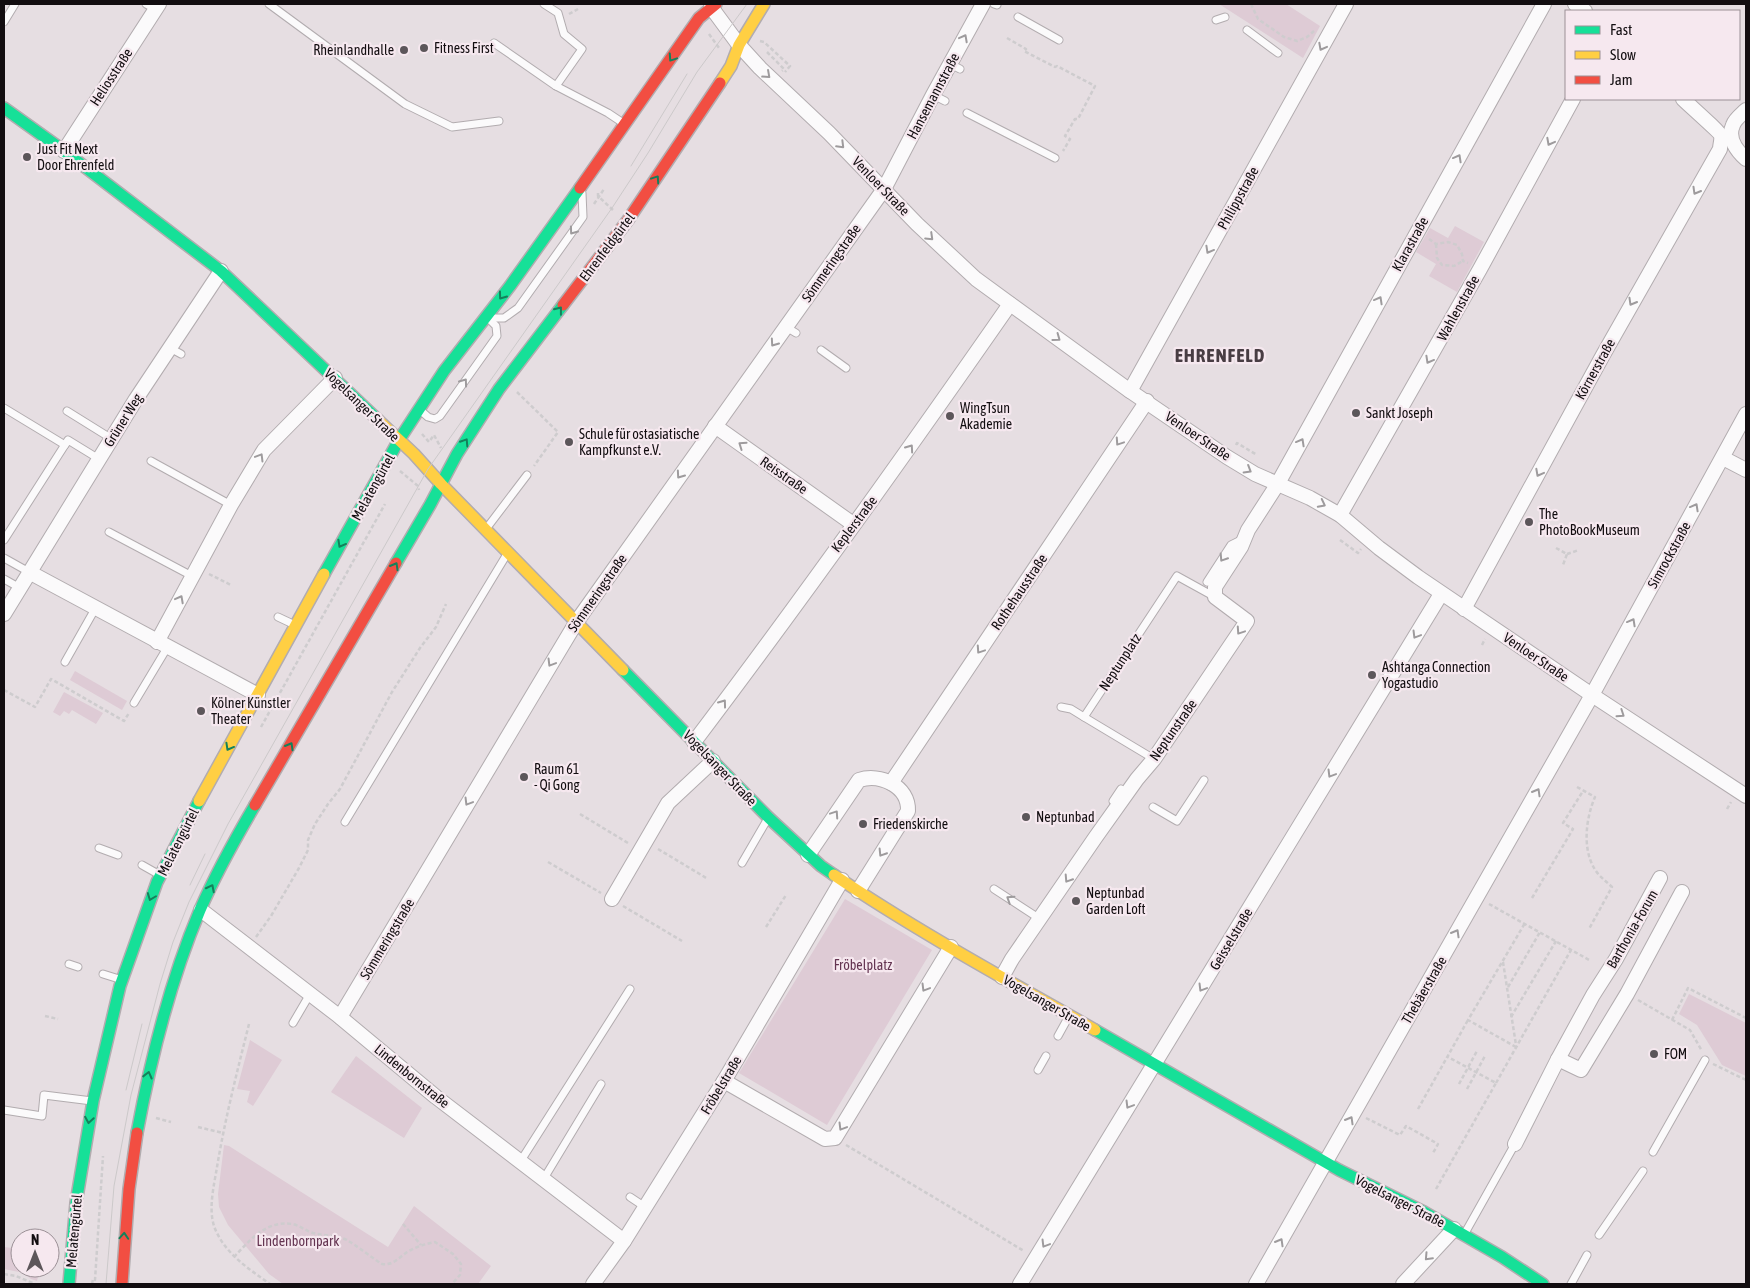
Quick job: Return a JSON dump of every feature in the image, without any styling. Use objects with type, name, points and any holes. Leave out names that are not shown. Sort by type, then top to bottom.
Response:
[{"type":"main road","name":"Ehrenfeldgürtel","points":[[441,484],[457,454],[506,380],[628,220],[731,66],[738,45],[764,4]]},
{"type":"main road","points":[[399,440],[448,366],[487,317],[699,18],[711,5]]},
{"type":"main road","name":"Vogelsanger Straße","points":[[4,108],[64,150],[221,271],[399,440],[694,742],[808,855],[858,891],[1002,977],[1325,1162],[1419,1209],[1543,1284]]},
{"type":"main road","name":"Melatengürtel","points":[[70,1284],[76,1203],[93,1101],[114,1006],[151,898],[160,875],[204,791],[399,440]]},
{"type":"main road","points":[[122,1284],[123,1244],[129,1180],[146,1082],[164,1014],[201,910],[254,808],[441,484]]},
{"type":"street","name":"Hansemannstraße","points":[[884,189],[939,98],[991,4]]},
{"type":"street","name":"Philippstraße","points":[[1130,391],[1305,69],[1328,36],[1346,4]]},
{"type":"street","name":"Klarastraße","points":[[1277,485],[1544,4]]},
{"type":"street","name":"Venloer Straße","points":[[711,5],[738,45],[760,68],[829,133],[946,252],[976,279],[1130,391],[1227,457],[1254,474],[1310,498],[1340,515],[1379,548],[1441,594],[1742,793]]},
{"type":"street","name":"Heliosstraße","points":[[64,150],[153,6]]},
{"type":"street","name":"Wahlenstraße","points":[[1340,515],[1480,269],[1572,100]]},
{"type":"street","name":"Körnerstraße","points":[[1464,609],[1603,355],[1720,148],[1721,137],[1717,130],[1696,113],[1684,100]]},
{"type":"street","points":[[1746,110],[1733,124],[1731,135],[1738,152],[1746,159]]},
{"type":"street","name":"Sömmeringstraße","points":[[340,1017],[576,621],[715,426],[791,330],[884,189]]},
{"type":"street","name":"Grüner Weg","points":[[4,614],[112,439],[175,351],[221,271]]},
{"type":"street","name":"Keplerstraße","points":[[694,742],[853,524],[882,488],[1010,304]]},
{"type":"street","points":[[162,645],[195,572],[231,505],[264,450],[335,378]]},
{"type":"street","name":"Rothehausstraße","points":[[891,783],[1146,401]]},
{"type":"street","name":"Simrockstraße","points":[[1592,695],[1746,414]]},
{"type":"street","name":"Reisstraße","points":[[715,426],[853,524]]},
{"type":"street","points":[[1722,458],[1746,470]]},
{"type":"street","points":[[1215,597],[1215,587],[1277,485]]},
{"type":"street","points":[[29,572],[258,695]]},
{"type":"street","name":"Geisselstraße","points":[[1020,1284],[1441,594]]},
{"type":"street","name":"Neptunstraße","points":[[1002,977],[1012,959],[1095,838],[1154,759],[1247,621],[1215,597]]},
{"type":"street","name":"Thebäerstraße","points":[[1256,1284],[1592,695]]},
{"type":"street","points":[[612,899],[668,803],[713,761]]},
{"type":"street","points":[[808,855],[859,780],[868,777],[881,778],[891,783],[906,799],[908,812],[858,891]]},
{"type":"street","points":[[1742,793],[1746,779]]},
{"type":"street","name":"Barthonia-Forum","points":[[1515,1144],[1558,1059],[1593,995],[1616,960],[1660,878]]},
{"type":"street","name":"Fröbelstraße","points":[[593,1284],[624,1241],[724,1081],[842,880]]},
{"type":"street","name":"Barthonia-Forum","points":[[1558,1059],[1581,1070],[1627,994],[1682,892]]},
{"type":"street","name":"Lindenbornstraße","points":[[201,910],[340,1017],[436,1097],[624,1241]]},
{"type":"street","points":[[724,1081],[825,1139],[835,1138],[951,946]]},
{"type":"street","points":[[1403,1284],[1459,1232]]},
{"type":"lane","points":[[4,22],[15,4]]},
{"type":"lane","points":[[269,4],[405,104],[452,127],[499,121]]},
{"type":"lane","points":[[544,4],[558,13],[564,34],[582,49],[556,86]]},
{"type":"lane","points":[[1018,17],[1059,40]]},
{"type":"lane","points":[[1216,20],[1225,17]]},
{"type":"lane","points":[[1247,30],[1278,53]]},
{"type":"lane","points":[[494,43],[556,86],[627,121]]},
{"type":"lane","points":[[967,113],[1055,158]]},
{"type":"lane","points":[[487,317],[504,318],[518,308],[583,217],[582,185]]},
{"type":"lane","points":[[419,409],[428,417],[435,419],[440,416],[497,336],[496,326],[487,317]]},
{"type":"lane","points":[[821,350],[846,368]]},
{"type":"lane","points":[[4,408],[65,445]]},
{"type":"lane","points":[[67,411],[112,439]]},
{"type":"lane","points":[[4,540],[68,440],[99,459]]},
{"type":"lane","points":[[150,461],[231,505]]},
{"type":"lane","points":[[486,529],[530,472]]},
{"type":"lane","points":[[109,532],[195,572]]},
{"type":"lane","points":[[1207,582],[1231,545],[1244,539]]},
{"type":"lane","points":[[345,822],[508,551]]},
{"type":"lane","points":[[4,558],[29,572]]},
{"type":"lane","name":"Neptunplatz","points":[[1084,717],[1177,576],[1215,597]]},
{"type":"lane","points":[[4,578],[20,588]]},
{"type":"lane","points":[[64,662],[95,608]]},
{"type":"lane","points":[[278,617],[295,625]]},
{"type":"lane","points":[[134,703],[162,645]]},
{"type":"lane","points":[[1061,707],[1071,709],[1154,759]]},
{"type":"lane","points":[[1153,807],[1177,821],[1204,780]]},
{"type":"lane","points":[[742,863],[769,818]]},
{"type":"lane","points":[[99,848],[118,855]]},
{"type":"lane","points":[[142,865],[160,875]]},
{"type":"lane","points":[[994,888],[1040,919]]},
{"type":"lane","points":[[69,964],[78,967]]},
{"type":"lane","points":[[103,974],[122,980]]},
{"type":"lane","points":[[520,1162],[539,1135],[630,989]]},
{"type":"lane","points":[[293,1023],[310,994]]},
{"type":"lane","points":[[1058,1036],[1070,1016]]},
{"type":"lane","points":[[1038,1070],[1046,1056]]},
{"type":"lane","points":[[1653,1152],[1705,1060]]},
{"type":"lane","points":[[543,1180],[601,1084]]},
{"type":"lane","points":[[4,1110],[42,1116],[44,1096],[93,1101]]},
{"type":"lane","points":[[1459,1232],[1515,1144]]},
{"type":"lane","points":[[1599,1234],[1643,1171]]},
{"type":"lane","points":[[630,1197],[645,1206]]},
{"type":"lane","points":[[1571,1284],[1587,1255]]},
{"type":"path","points":[[1252,4],[1258,19],[1284,37],[1297,41],[1315,30],[1328,36]]},
{"type":"path","points":[[1007,38],[1026,49],[1024,51],[1096,86],[1078,118],[1075,119],[1065,136],[1070,139],[1060,156],[1055,158]]},
{"type":"path","points":[[756,41],[764,42],[790,66],[785,73]]},
{"type":"path","points":[[767,52],[782,68]]},
{"type":"path","points":[[604,189],[598,196],[615,212],[628,220]]},
{"type":"path","points":[[1418,232],[1436,244],[1448,242],[1456,245],[1462,254],[1463,261]]},
{"type":"path","points":[[1436,244],[1437,258],[1442,264],[1454,266],[1463,261]]},
{"type":"path","points":[[1463,261],[1480,269]]},
{"type":"path","points":[[506,380],[558,432],[530,472]]},
{"type":"path","points":[[411,422],[429,442],[434,434],[445,454]]},
{"type":"path","points":[[1240,444],[1257,455]]},
{"type":"path","points":[[407,477],[420,490]]},
{"type":"path","points":[[1340,540],[1357,551]]},
{"type":"path","points":[[1556,548],[1567,554],[1579,550]]},
{"type":"path","points":[[1563,565],[1567,554]]},
{"type":"path","points":[[195,572],[231,585]]},
{"type":"path","points":[[249,947],[271,916],[299,868],[308,850],[308,840],[315,824],[340,789],[392,692],[436,627],[446,604]]},
{"type":"path","points":[[4,690],[35,707],[51,679],[124,721],[134,703]]},
{"type":"path","points":[[1577,788],[1595,797],[1590,808],[1586,832],[1589,855],[1599,875],[1612,887],[1589,929]]},
{"type":"path","points":[[1532,898],[1573,829],[1563,823],[1583,791]]},
{"type":"path","points":[[580,814],[708,879]]},
{"type":"path","points":[[766,927],[786,895]]},
{"type":"path","points":[[1477,897],[1591,961]]},
{"type":"path","points":[[1418,1109],[1525,923]]},
{"type":"path","points":[[1507,988],[1540,932]]},
{"type":"path","points":[[1511,1017],[1556,941]]},
{"type":"path","points":[[1436,1189],[1571,950]]},
{"type":"path","points":[[1503,960],[1516,1047]]},
{"type":"path","points":[[1672,1020],[1688,988],[1746,1018]]},
{"type":"path","points":[[1627,994],[1690,1030],[1705,1060],[1746,1080]]},
{"type":"path","points":[[45,1016],[58,1019]]},
{"type":"path","points":[[1468,1020],[1516,1047]]},
{"type":"path","points":[[249,1024],[223,1133],[214,1186],[212,1218],[224,1246],[234,1257],[270,1284]]},
{"type":"path","points":[[1459,1084],[1477,1051]]},
{"type":"path","points":[[1467,1089],[1486,1056]]},
{"type":"path","points":[[1448,1057],[1496,1083]]},
{"type":"path","points":[[1369,1119],[1400,1135],[1406,1126],[1438,1144],[1433,1152]]},
{"type":"path","points":[[198,1128],[223,1133]]},
{"type":"path","points":[[835,1138],[1036,1259]]},
{"type":"path","points":[[92,1284],[93,1279],[95,1280],[103,1152]]},
{"type":"path","points":[[234,1257],[261,1230],[274,1225],[292,1224],[315,1234],[325,1234],[348,1241],[382,1264],[388,1265],[409,1250],[434,1242],[453,1254],[461,1264],[460,1275],[452,1284]]},
{"type":"path","points":[[403,1224],[421,1245]]},
{"type":"path","points":[[7,1279],[6,1274],[35,1284]]},
{"type":"green space","points":[[1219,4],[1286,4],[1320,26],[1303,58]]},
{"type":"green space","points":[[1455,226],[1484,242],[1457,292],[1429,276],[1436,264],[1416,252],[1430,228],[1448,238]]},
{"type":"green space","points":[[75,671],[127,701],[122,710],[70,680]]},
{"type":"green space","points":[[64,692],[103,713],[96,724],[72,710],[69,714],[64,711],[60,716],[53,712]]},
{"type":"green space","name":"Fröbelplatz","points":[[845,899],[932,950],[827,1125],[739,1073]]},
{"type":"green space","points":[[1689,994],[1746,1023],[1746,1076],[1722,1065],[1697,1025],[1679,1014]]},
{"type":"green space","points":[[250,1040],[282,1060],[253,1106],[247,1102],[250,1091],[237,1089]]},
{"type":"green space","points":[[356,1056],[422,1108],[404,1138],[331,1092]]},
{"type":"green space","name":"Lindenbornpark","points":[[224,1145],[229,1146],[388,1247],[414,1206],[491,1266],[478,1284],[283,1284],[269,1274],[228,1225],[219,1207],[218,1194]]},
{"type":"green space","points":[[4,1247],[10,1248],[10,1270],[4,1269]]},
{"type":"tram line","points":[[106,1284],[114,1186],[131,1095],[160,984],[173,942],[189,902],[228,824],[428,469],[612,208],[697,72],[747,4]]},
{"type":"tram line","points":[[631,166],[687,74]]},
{"type":"tram line","points":[[190,885],[205,854]]},
{"type":"tram line","points":[[126,1090],[142,1024]]},
{"type":"traffic: fast","points":[[4,108],[64,151],[221,271],[378,420]]},
{"type":"traffic: fast","points":[[324,574],[399,440],[444,371],[510,286],[580,188]]},
{"type":"traffic: fast","points":[[396,563],[457,454],[499,389],[563,305]]},
{"type":"traffic: fast","points":[[623,670],[769,818],[821,866],[834,875]]},
{"type":"traffic: fast","points":[[69,1284],[76,1203],[93,1101],[120,986],[157,882],[199,801]]},
{"type":"traffic: fast","points":[[137,1133],[162,1020],[179,964],[200,910],[233,843],[255,805]]},
{"type":"traffic: fast","points":[[1095,1030],[1339,1170],[1424,1212],[1502,1257],[1543,1284]]},
{"type":"traffic: slow","points":[[720,83],[731,66],[739,45],[764,4]]},
{"type":"traffic: slow","points":[[378,420],[414,454],[623,670]]},
{"type":"traffic: slow","points":[[199,801],[324,574]]},
{"type":"traffic: slow","points":[[834,875],[930,935],[1095,1030]]},
{"type":"traffic: jam","points":[[580,188],[699,18],[716,4]]},
{"type":"traffic: jam","points":[[563,305],[628,220],[720,83]]},
{"type":"traffic: jam","points":[[255,805],[396,563]]},
{"type":"traffic: jam","points":[[122,1284],[129,1189],[137,1133]]},
{"type":"place","name":"Fitness First","points":[[424,48]]},
{"type":"place","name":"Rheinlandhalle","points":[[404,50]]},
{"type":"place","name":"Just Fit Next Door Ehrenfeld","points":[[27,157]]},
{"type":"place","name":"Sankt Joseph","points":[[1356,413]]},
{"type":"place","name":"WingTsun Akademie","points":[[950,416]]},
{"type":"place","name":"Schule für ostasiatische Kampfkunst e.V.","points":[[569,442]]},
{"type":"place","name":"The PhotoBookMuseum","points":[[1529,522]]},
{"type":"place","name":"Ashtanga Connection Yogastudio","points":[[1372,675]]},
{"type":"place","name":"Kölner Künstler Theater","points":[[201,711]]},
{"type":"place","name":"Raum 61 - Qi Gong","points":[[524,777]]},
{"type":"place","name":"Neptunbad","points":[[1026,817]]},
{"type":"place","name":"Friedenskirche","points":[[863,824]]},
{"type":"place","name":"Neptunbad Garden Loft","points":[[1076,901]]},
{"type":"place","name":"FOM","points":[[1654,1054]]},
{"type":"district","name":"EHRENFELD","points":[[1220,355]]}]
